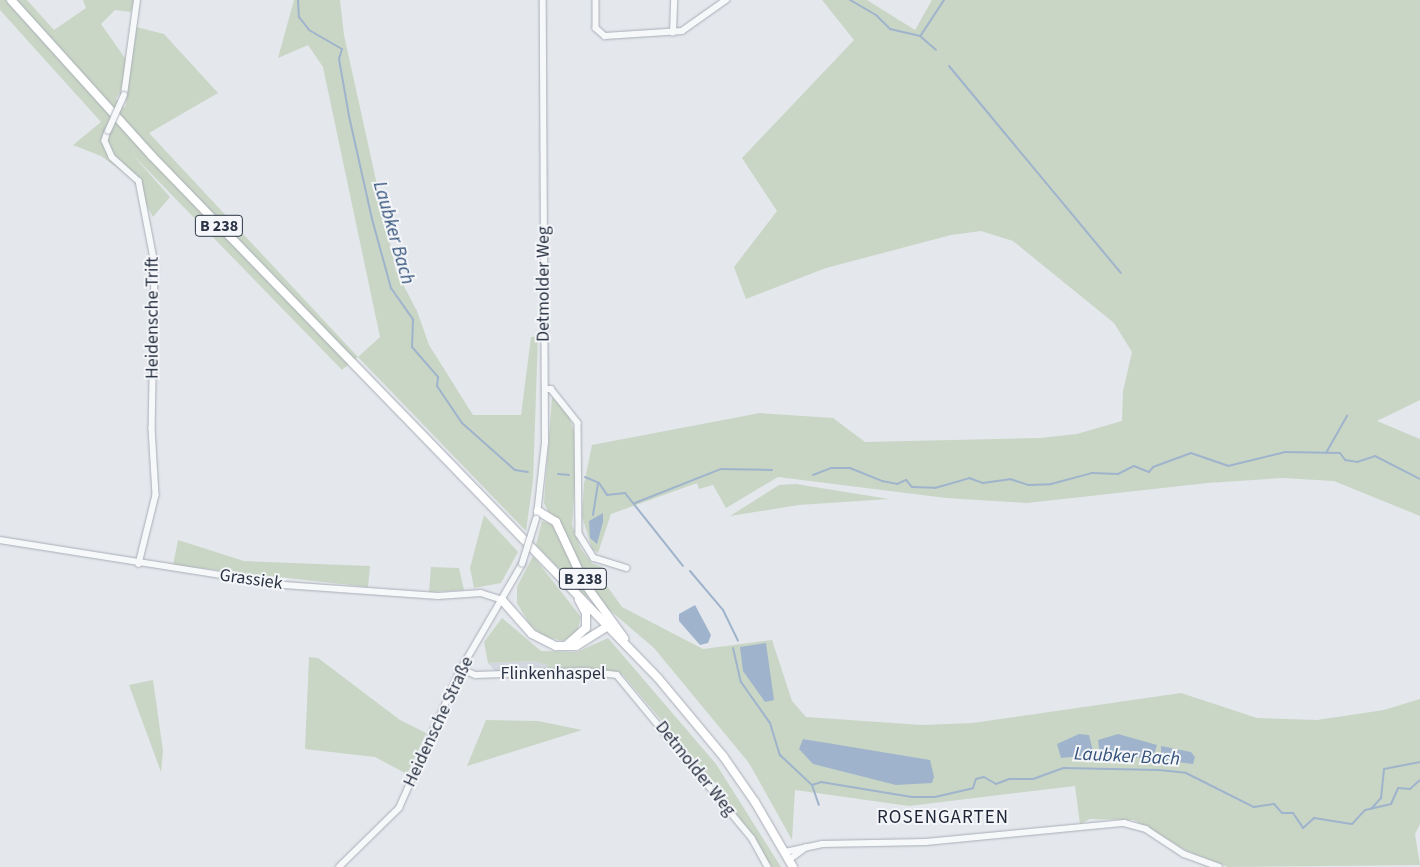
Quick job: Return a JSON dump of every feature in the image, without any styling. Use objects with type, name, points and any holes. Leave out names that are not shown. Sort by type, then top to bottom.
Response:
[{"type":"main road","name":"B 238","points":[[11,0],[151,155],[630,648]]},
{"type":"main road","name":"B 238","points":[[537,515],[556,522],[585,584],[630,648]]},
{"type":"main road","points":[[565,646],[586,628],[586,613],[575,592]]},
{"type":"main road","points":[[502,600],[537,638],[565,646],[583,644],[608,626]]},
{"type":"main road","name":"Detmolder Weg","points":[[630,648],[658,678],[723,756],[791,864]]},
{"type":"street","name":"Heidensche Trift","points":[[137,0],[124,95],[105,141],[112,157],[139,181],[155,264],[152,428],[156,495],[139,564]]},
{"type":"street","name":"Detmolder Weg","points":[[522,564],[537,515],[545,460],[543,0]]},
{"type":"street","points":[[596,0],[598,33],[605,36],[673,32],[691,28],[726,0]]},
{"type":"street","points":[[673,32],[674,0]]},
{"type":"street","points":[[545,389],[551,389],[578,424],[579,534],[594,558],[626,568]]},
{"type":"street","name":"Grassiek","points":[[0,540],[284,586],[438,596],[481,593],[502,600]]},
{"type":"street","name":"Heidensche Straße","points":[[339,867],[399,808],[461,669],[522,564]]},
{"type":"street","name":"Flinkenhaspel","points":[[461,669],[476,675],[585,671],[617,675]]},
{"type":"street","name":"Detmolder Weg","points":[[617,675],[752,838],[768,867]]},
{"type":"street","points":[[785,852],[806,847],[926,842],[1134,823],[1184,854],[1219,867]]},
{"type":"street","points":[[791,864],[806,847]]},
{"type":"shaded area","points":[[534,661],[547,665],[548,669],[496,672],[488,663]]},
{"type":"green space","points":[[0,0],[27,0],[54,30],[86,8],[83,0],[134,0],[131,12],[115,10],[101,24],[127,61],[124,83],[116,99],[125,108],[136,27],[164,34],[218,93],[149,133],[358,357],[342,370],[132,154],[170,197],[153,217],[132,178],[101,156],[73,145],[101,122],[0,10]]},
{"type":"green space","points":[[294,0],[340,0],[344,35],[396,271],[417,311],[429,345],[473,415],[521,415],[531,337],[538,336],[533,481],[526,531],[358,357],[380,337],[323,67],[308,45],[278,58]]},
{"type":"green space","points":[[822,0],[867,0],[915,30],[932,0],[1420,0],[1420,400],[1377,421],[1420,439],[1420,516],[1334,481],[1282,478],[1208,483],[1027,503],[946,498],[778,477],[726,508],[713,485],[699,489],[697,483],[611,514],[598,553],[592,549],[582,516],[584,484],[592,445],[760,413],[833,418],[865,442],[1040,438],[1077,434],[1122,421],[1123,391],[1132,352],[1114,323],[1013,241],[981,231],[951,235],[826,268],[746,299],[734,267],[777,211],[742,158],[854,40]]},
{"type":"green space","points":[[552,397],[567,411],[578,443],[572,525],[581,549],[592,563],[606,569],[607,586],[622,607],[703,649],[772,640],[792,701],[806,717],[922,725],[972,723],[1181,693],[1257,718],[1317,720],[1384,710],[1420,699],[1420,824],[1415,834],[1420,865],[1228,867],[1187,851],[1134,820],[1090,819],[1080,824],[1075,786],[909,806],[795,790],[792,840],[749,763],[654,648],[605,606],[588,584],[560,522],[548,511],[544,503]],"holes":[[[803,739],[900,758],[932,783],[813,764]]]},
{"type":"green space","points":[[796,484],[889,499],[799,505],[730,516],[779,485]]},
{"type":"green space","points":[[484,515],[518,552],[501,583],[474,588],[470,568]]},
{"type":"green space","points":[[542,521],[553,524],[589,600],[536,545]]},
{"type":"green space","points":[[178,540],[244,561],[370,566],[368,587],[173,565]]},
{"type":"green space","points":[[533,556],[581,617],[577,632],[563,641],[543,636],[530,625],[517,603],[517,587]]},
{"type":"green space","points":[[431,567],[459,568],[464,590],[429,592]]},
{"type":"green space","points":[[502,618],[541,651],[577,652],[608,638],[716,764],[781,867],[772,867],[719,788],[622,674],[586,667],[548,669],[547,665],[534,661],[488,663],[484,642]]},
{"type":"green space","points":[[309,657],[318,658],[400,720],[426,733],[407,774],[375,757],[305,749]]},
{"type":"green space","points":[[153,680],[163,751],[161,772],[129,685]]},
{"type":"green space","points":[[486,720],[538,721],[582,730],[467,766]]},
{"type":"water","points":[[603,513],[603,522],[597,544],[590,538],[589,521]]},
{"type":"water","points":[[695,605],[711,635],[708,643],[700,645],[679,621],[679,614]]},
{"type":"water","points":[[766,643],[774,700],[765,702],[743,671],[740,647]]},
{"type":"water","points":[[1079,734],[1089,735],[1094,755],[1061,758],[1057,744]]},
{"type":"water","points":[[1118,734],[1157,745],[1153,758],[1100,757],[1098,740]]},
{"type":"water","points":[[803,739],[930,760],[934,777],[932,783],[896,785],[813,764],[799,749]]},
{"type":"water","points":[[1161,746],[1191,752],[1195,757],[1193,764],[1161,760]]},
{"type":"waterway","name":"Laubker Bach","points":[[298,0],[299,17],[309,30],[342,49],[339,59],[349,116],[372,219],[391,288],[413,320],[412,347],[438,377],[437,386],[462,423],[515,470],[528,472]]},
{"type":"waterway","points":[[850,0],[876,15],[890,29],[920,36],[936,50]]},
{"type":"waterway","points":[[921,35],[944,0]]},
{"type":"waterway","points":[[949,66],[1121,273]]},
{"type":"waterway","points":[[1326,453],[1347,416]]},
{"type":"waterway","points":[[813,475],[831,468],[850,468],[882,481],[897,484],[906,480],[912,487],[935,488],[969,478],[983,483],[1010,479],[1028,485],[1051,484],[1092,473],[1118,474],[1134,466],[1149,472],[1153,467],[1191,453],[1228,466],[1285,452],[1340,453],[1345,460],[1357,462],[1375,456],[1420,479]]},
{"type":"waterway","points":[[635,503],[721,469],[772,470]]},
{"type":"waterway","name":"Laubker Bach","points":[[558,474],[569,475]]},
{"type":"waterway","name":"Laubker Bach","points":[[585,477],[599,483],[607,495],[625,493],[683,566]]},
{"type":"waterway","points":[[593,515],[598,483]]},
{"type":"waterway","name":"Laubker Bach","points":[[690,571],[723,610],[738,641]]},
{"type":"waterway","name":"Laubker Bach","points":[[733,648],[741,682],[770,723],[780,755],[812,785],[821,782],[912,797],[935,797],[973,788],[976,779],[984,777],[996,784],[1009,779],[1033,779],[1064,768],[1159,770],[1186,773],[1254,807],[1274,804],[1282,813],[1293,813],[1303,828],[1314,818],[1352,824],[1365,810],[1391,804],[1398,788],[1410,789],[1420,780]]},
{"type":"waterway","points":[[1371,809],[1381,798],[1384,769],[1420,762]]},
{"type":"waterway","points":[[812,785],[819,805]]},
{"type":"district","name":"ROSENGARTEN","points":[[943,818]]}]
